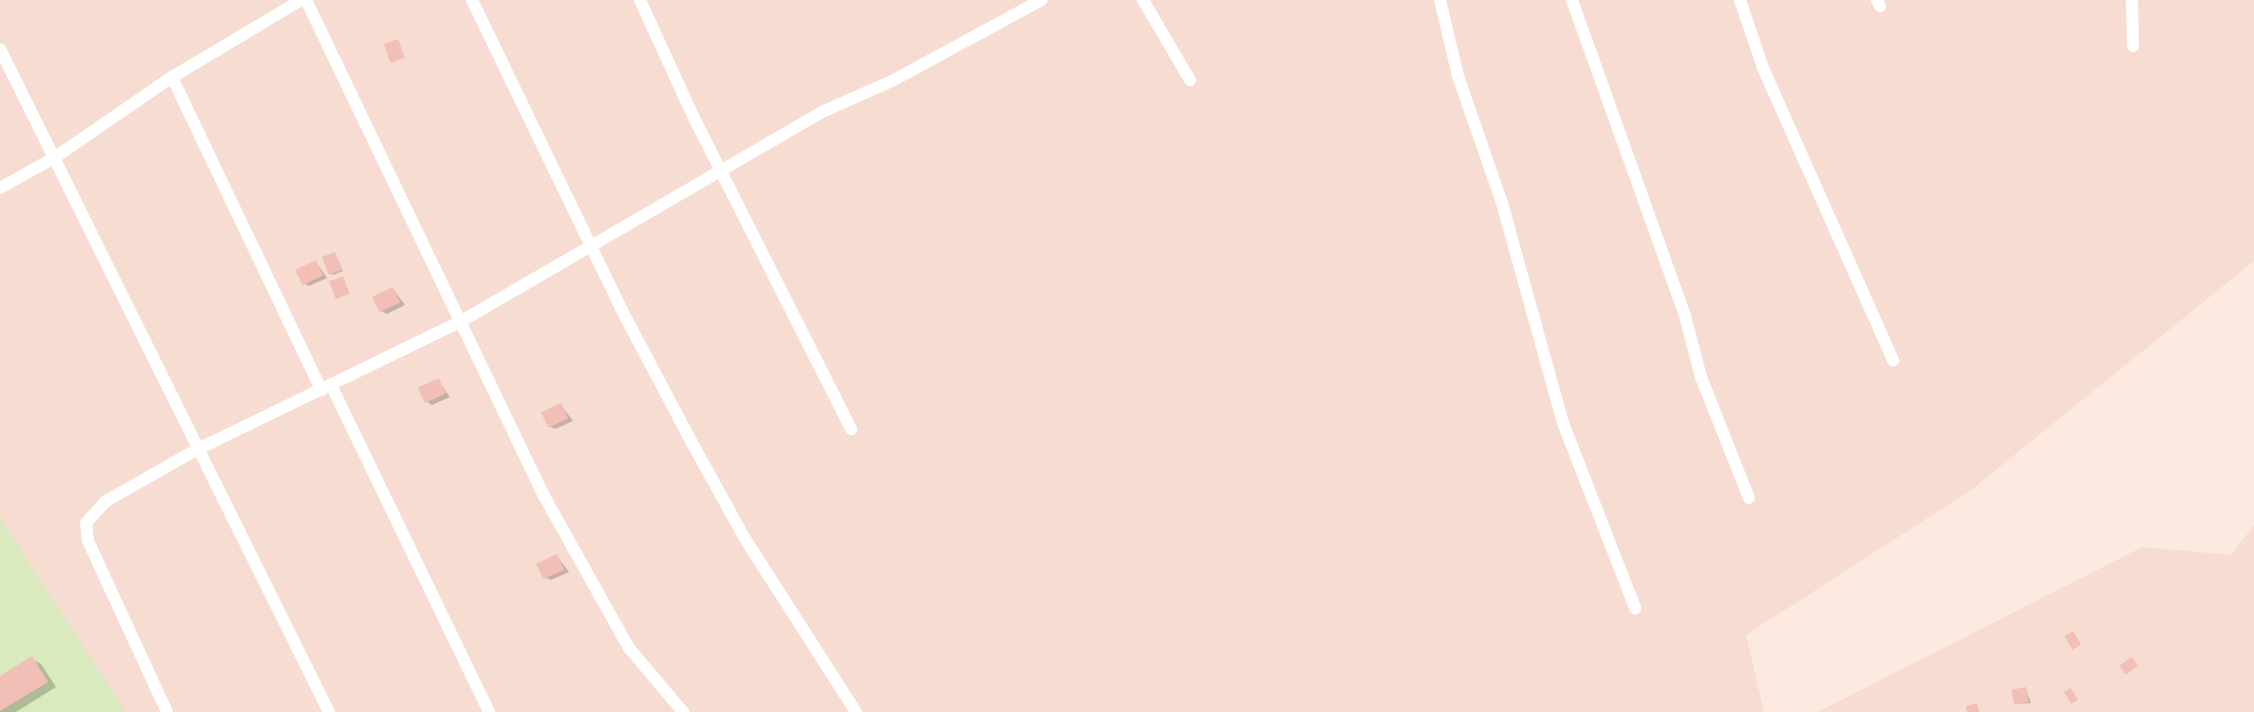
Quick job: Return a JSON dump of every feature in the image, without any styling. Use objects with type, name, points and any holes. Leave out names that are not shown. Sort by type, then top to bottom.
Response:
[{"type":"street","points":[[0,188],[54,158],[172,77],[303,0],[544,496],[616,626],[683,712]]},
{"type":"street","points":[[472,0],[590,247],[744,537],[856,712]]},
{"type":"street","points":[[640,0],[721,173],[850,429]]},
{"type":"street","points":[[167,712],[91,552],[86,523],[106,501],[198,449],[458,323],[721,173],[822,112],[892,81],[1041,0]]},
{"type":"street","points":[[1143,0],[1190,80]]},
{"type":"street","points":[[1440,0],[1458,76],[1510,229],[1563,423],[1635,608]]},
{"type":"street","points":[[1572,0],[1685,316],[1701,377],[1749,498]]},
{"type":"street","points":[[1740,0],[1763,68],[1893,360]]},
{"type":"street","points":[[2133,0],[2133,46]]},
{"type":"street","points":[[0,49],[198,449],[311,669],[329,712]]},
{"type":"street","points":[[172,77],[489,712]]},
{"type":"shaded area","points":[[0,0],[2254,0],[2254,261],[1971,490],[1746,635],[1764,712],[0,712]]},
{"type":"shaded area","points":[[2254,525],[2254,712],[1818,712],[2142,547],[2231,555]]},
{"type":"green space","points":[[0,518],[126,712],[0,712]]},
{"type":"building","points":[[398,39],[405,58],[391,63],[384,44]]},
{"type":"building","points":[[335,252],[342,270],[329,275],[322,257]]},
{"type":"building","points":[[316,260],[323,275],[302,285],[295,270]]},
{"type":"building","points":[[343,276],[350,294],[336,299],[329,281]]},
{"type":"building","points":[[393,287],[400,302],[379,312],[372,297]]},
{"type":"building","points":[[439,378],[446,394],[425,403],[418,387]]},
{"type":"building","points":[[561,403],[568,418],[548,428],[541,412]]},
{"type":"building","points":[[557,554],[564,569],[543,579],[536,564]]},
{"type":"building","points":[[2073,631],[2081,645],[2072,650],[2064,636]]},
{"type":"building","points":[[32,656],[48,682],[0,711],[0,676]]},
{"type":"building","points":[[2132,657],[2138,666],[2126,675],[2120,665]]},
{"type":"building","points":[[2026,687],[2029,702],[2014,705],[2011,690]]},
{"type":"building","points":[[2071,688],[2078,700],[2071,704],[2064,692]]},
{"type":"building","points":[[1977,703],[1979,712],[1967,712],[1966,706]]}]
